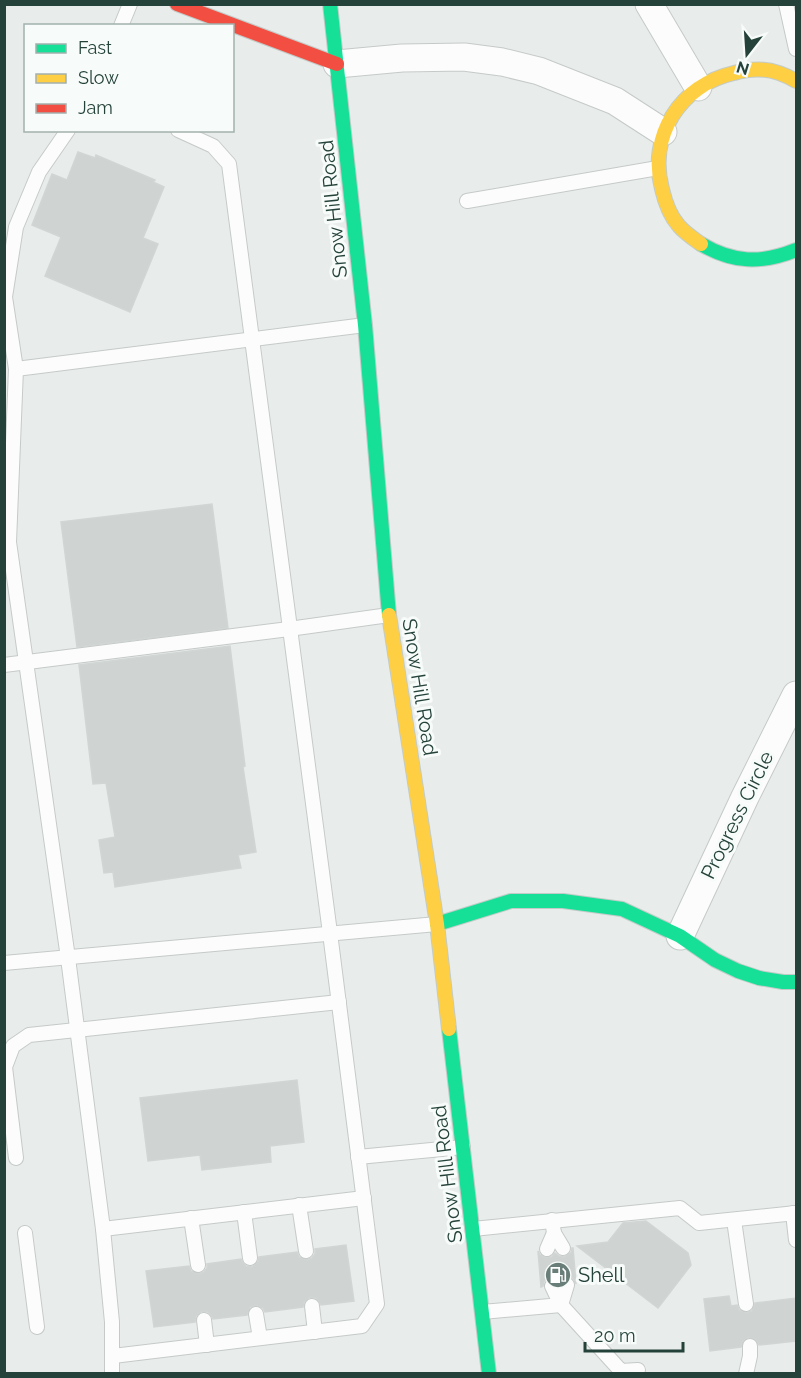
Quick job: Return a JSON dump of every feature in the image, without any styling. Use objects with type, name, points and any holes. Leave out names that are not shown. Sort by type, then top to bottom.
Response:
[{"type":"main road","points":[[177,4],[230,24]]},
{"type":"main road","name":"Snow Hill Road","points":[[330,4],[365,325],[389,615],[437,924],[489,1374]]},
{"type":"main road","points":[[234,25],[337,64]]},
{"type":"main road","points":[[796,81],[779,73],[751,70],[723,75],[698,87],[672,114],[663,132],[658,168],[663,197],[677,224],[699,244],[726,257],[755,261],[784,256],[796,250]]},
{"type":"main road","points":[[437,924],[511,901],[563,901],[622,909],[680,936],[715,960],[738,971],[759,978],[796,982]]},
{"type":"street","points":[[649,4],[698,87]]},
{"type":"street","points":[[337,64],[402,58],[464,57],[502,62],[539,71],[615,101],[663,132]]},
{"type":"street","name":"Progress Circle","points":[[680,936],[796,695]]},
{"type":"lane","points":[[122,24],[130,4]]},
{"type":"lane","points":[[786,4],[796,49]]},
{"type":"lane","points":[[67,132],[39,172],[16,227],[4,297],[16,369],[9,542],[68,957],[103,1228],[112,1322],[112,1374]]},
{"type":"lane","points":[[112,1356],[362,1326],[377,1304],[229,164],[213,146],[182,132]]},
{"type":"lane","points":[[467,201],[658,168]]},
{"type":"lane","points":[[16,369],[365,325]]},
{"type":"lane","points":[[4,665],[389,615]]},
{"type":"lane","points":[[4,963],[437,924]]},
{"type":"lane","points":[[16,1158],[4,1067],[13,1046],[29,1035],[339,1002]]},
{"type":"lane","points":[[358,1157],[463,1147]]},
{"type":"lane","points":[[103,1228],[364,1198]]},
{"type":"lane","points":[[299,1205],[306,1251]]},
{"type":"lane","points":[[472,1229],[553,1227],[680,1208],[699,1223],[795,1213],[796,1240]]},
{"type":"lane","points":[[244,1212],[250,1258]]},
{"type":"lane","points":[[191,1218],[198,1265]]},
{"type":"lane","points":[[734,1220],[746,1304]]},
{"type":"lane","points":[[553,1227],[563,1248]]},
{"type":"lane","points":[[547,1249],[553,1227]]},
{"type":"lane","points":[[25,1233],[37,1327]]},
{"type":"lane","points":[[561,1305],[567,1285]]},
{"type":"lane","points":[[552,1286],[561,1305],[621,1373],[638,1370]]},
{"type":"lane","points":[[482,1312],[561,1305]]},
{"type":"lane","points":[[312,1306],[315,1332]]},
{"type":"lane","points":[[256,1314],[260,1338]]},
{"type":"lane","points":[[204,1320],[207,1345]]},
{"type":"lane","points":[[746,1374],[750,1346]]},
{"type":"building","points":[[78,152],[95,158],[96,155],[155,180],[153,182],[164,187],[143,238],[158,244],[130,312],[45,276],[61,237],[32,225],[52,174],[67,180]]},
{"type":"building","points":[[212,504],[228,628],[77,647],[61,522]]},
{"type":"building","points":[[230,646],[245,766],[243,767],[256,852],[238,855],[241,868],[115,887],[113,872],[104,873],[99,840],[115,837],[106,783],[93,784],[79,665]]},
{"type":"building","points":[[297,1080],[304,1142],[270,1146],[271,1162],[202,1170],[200,1155],[148,1161],[140,1098]]},
{"type":"building","points":[[646,1221],[688,1253],[691,1265],[658,1308],[577,1246],[608,1242],[623,1223]]},
{"type":"building","points":[[346,1245],[354,1301],[321,1305],[316,1298],[310,1297],[304,1302],[303,1307],[265,1312],[263,1308],[255,1305],[250,1307],[247,1315],[213,1319],[208,1312],[202,1311],[196,1316],[195,1322],[154,1327],[146,1271],[189,1266],[191,1271],[199,1274],[204,1272],[207,1264],[241,1259],[246,1266],[252,1267],[258,1262],[259,1257],[297,1252],[299,1257],[307,1260],[315,1254],[315,1249]]},
{"type":"building","name":"Shell","points":[[572,1248],[576,1284],[573,1278],[566,1276],[559,1281],[553,1277],[544,1281],[541,1287],[538,1251],[544,1257],[552,1257],[555,1253],[564,1257],[571,1253]]},
{"type":"building","points":[[729,1296],[731,1306],[737,1305],[739,1310],[747,1313],[752,1311],[755,1303],[796,1298],[796,1341],[759,1345],[755,1339],[749,1337],[743,1341],[741,1347],[710,1351],[704,1299]]},
{"type":"traffic: fast","points":[[330,4],[365,325],[389,615]]},
{"type":"traffic: fast","points":[[701,244],[724,255],[747,259],[771,258],[796,250]]},
{"type":"traffic: fast","points":[[437,924],[511,901],[563,901],[622,909],[680,936],[715,960],[738,971],[759,978],[796,982]]},
{"type":"traffic: fast","points":[[449,1029],[489,1374]]},
{"type":"traffic: slow","points":[[701,244],[676,222],[668,209],[662,189],[659,169],[660,150],[664,132],[672,116],[698,89],[715,79],[734,73],[768,70],[796,81]]},
{"type":"traffic: slow","points":[[389,615],[437,924],[449,1029]]},
{"type":"traffic: jam","points":[[177,4],[230,24]]},
{"type":"traffic: jam","points":[[234,25],[337,64]]},
{"type":"place","name":"Shell","points":[[558,1275]]}]
